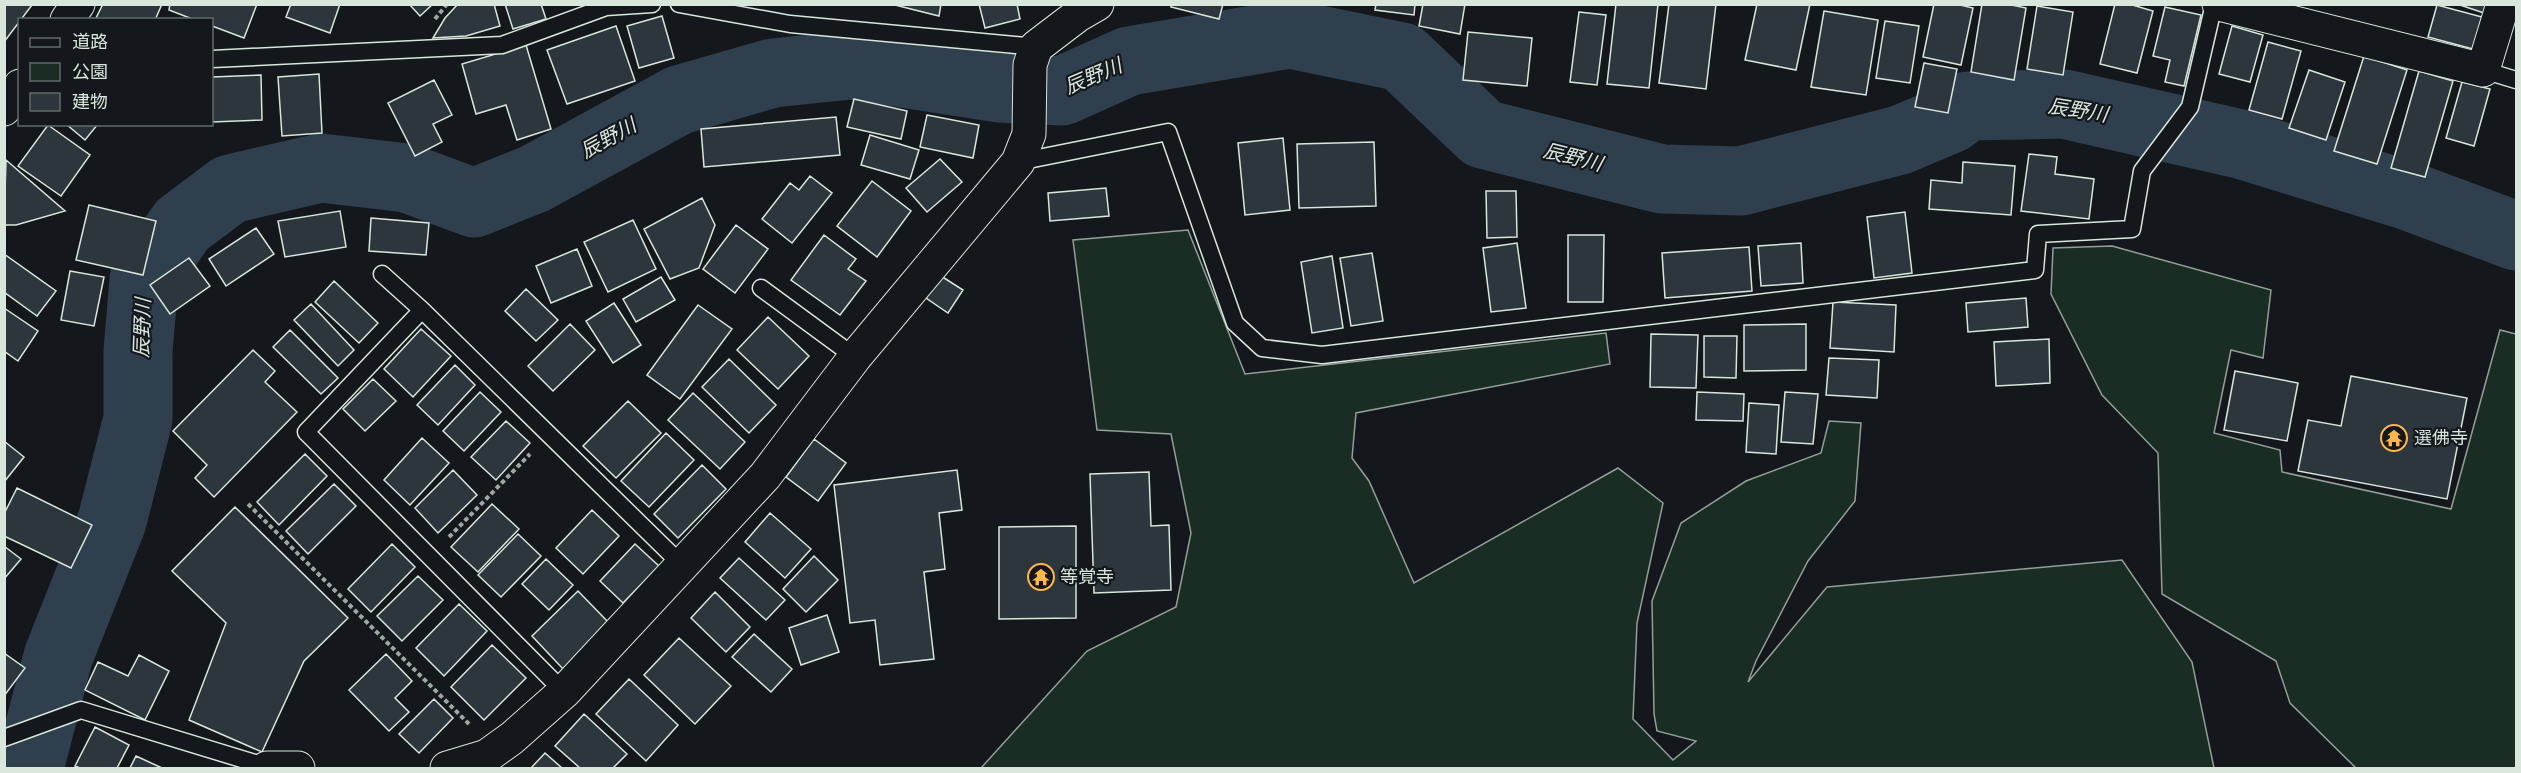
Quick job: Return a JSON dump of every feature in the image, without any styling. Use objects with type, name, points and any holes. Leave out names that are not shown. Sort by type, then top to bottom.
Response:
[{"type":"street","points":[[68,18],[78,4]]},
{"type":"street","points":[[447,768],[486,756],[512,738],[564,692],[765,476],[855,357],[1023,148],[1033,56],[1078,15],[1097,4]]},
{"type":"street","points":[[2219,4],[2483,70],[2503,4]]},
{"type":"street","points":[[4,109],[18,89]]},
{"type":"lane","points":[[213,59],[502,45],[606,7],[652,4]]},
{"type":"lane","points":[[680,4],[790,24],[1033,56]]},
{"type":"lane","points":[[1023,148],[1168,132],[1235,323],[1262,348],[1322,355],[2035,270],[2038,234],[2132,229],[2142,171],[2190,107],[2214,4]]},
{"type":"lane","points":[[2483,70],[2517,80]]},
{"type":"lane","points":[[382,274],[422,310],[681,564]]},
{"type":"lane","points":[[761,288],[855,357]]},
{"type":"lane","points":[[422,310],[306,432],[564,692]]},
{"type":"lane","points":[[4,738],[81,710],[278,768]]},
{"type":"path","points":[[430,557],[549,435]]},
{"type":"path","points":[[248,504],[495,750]]},
{"type":"green space","points":[[1188,230],[1245,374],[1606,333],[1610,364],[1356,413],[1352,458],[1369,481],[1414,583],[1618,468],[1663,503],[1637,623],[1633,719],[1673,760],[1696,741],[1657,731],[1654,714],[1652,601],[1681,523],[1746,481],[1821,453],[1829,421],[1861,423],[1855,501],[1808,561],[1756,661],[1748,682],[1827,587],[2122,560],[2192,662],[2214,768],[981,768],[1087,651],[1176,607],[1191,533],[1171,434],[1097,430],[1073,240]]},
{"type":"green space","points":[[2112,246],[2271,290],[2263,358],[2231,350],[2214,433],[2280,450],[2282,472],[2451,509],[2500,330],[2516,334],[2516,768],[2356,768],[2290,703],[2276,661],[2162,594],[2158,453],[2102,395],[2051,294],[2053,248]]},
{"type":"building","points":[[4,4],[32,5],[22,18],[18,18],[18,24],[4,42]]},
{"type":"building","points":[[103,4],[162,4],[156,18],[96,18]]},
{"type":"building","points":[[170,4],[257,4],[244,38],[213,26],[213,18],[190,18],[169,10]]},
{"type":"building","points":[[291,4],[340,4],[330,33],[286,17]]},
{"type":"building","points":[[409,4],[433,4],[420,16]]},
{"type":"building","points":[[458,4],[494,4],[500,26],[466,36],[433,38],[445,18]]},
{"type":"building","points":[[505,4],[541,4],[546,19],[513,29]]},
{"type":"building","points":[[891,4],[941,4],[939,16]]},
{"type":"building","points":[[979,4],[1017,4],[1020,19],[985,28]]},
{"type":"building","points":[[1172,4],[1223,4],[1219,19],[1171,7]]},
{"type":"building","points":[[1376,4],[1415,4],[1414,15],[1375,10]]},
{"type":"building","points":[[1423,4],[1465,4],[1460,34],[1419,26]]},
{"type":"building","points":[[1616,4],[1658,4],[1649,88],[1607,84]]},
{"type":"building","points":[[1669,4],[1716,4],[1706,89],[1659,83]]},
{"type":"building","points":[[1757,4],[1810,4],[1796,70],[1745,60]]},
{"type":"building","points":[[1934,4],[1956,4],[1973,8],[1961,65],[1923,57]]},
{"type":"building","points":[[1982,4],[2007,4],[2026,8],[2014,80],[1971,72]]},
{"type":"building","points":[[2115,4],[2129,4],[2153,11],[2137,73],[2100,64]]},
{"type":"building","points":[[2457,4],[2487,4],[2484,13]]},
{"type":"building","points":[[2437,5],[2482,17],[2473,49],[2428,37]]},
{"type":"building","points":[[2037,6],[2073,12],[2063,75],[2027,69]]},
{"type":"building","points":[[2165,7],[2201,15],[2184,86],[2165,82],[2170,60],[2153,56]]},
{"type":"building","points":[[1824,11],[1878,20],[1866,95],[1811,87]]},
{"type":"building","points":[[1579,12],[1606,15],[1597,85],[1570,82]]},
{"type":"building","points":[[662,16],[674,58],[639,68],[627,26]]},
{"type":"building","points":[[1885,21],[1919,26],[1910,83],[1876,78]]},
{"type":"building","points":[[616,26],[635,81],[567,104],[547,50]]},
{"type":"building","points":[[2232,26],[2263,35],[2250,82],[2219,74]]},
{"type":"building","points":[[1468,32],[1532,38],[1527,86],[1463,80]]},
{"type":"building","points":[[2268,42],[2301,51],[2282,119],[2249,110]]},
{"type":"building","points":[[526,45],[551,129],[517,140],[506,105],[476,114],[462,64]]},
{"type":"building","points":[[2364,56],[2407,70],[2377,164],[2334,151]]},
{"type":"building","points":[[1924,63],[1957,69],[1948,113],[1915,107]]},
{"type":"building","points":[[2309,70],[2345,82],[2326,140],[2289,128]]},
{"type":"building","points":[[2419,71],[2453,81],[2425,177],[2391,168]]},
{"type":"building","points":[[319,74],[322,133],[282,136],[278,77]]},
{"type":"building","points":[[261,75],[262,120],[213,122],[213,77]]},
{"type":"building","points":[[434,80],[452,115],[433,124],[442,142],[415,156],[388,103]]},
{"type":"building","points":[[2462,82],[2490,89],[2474,146],[2446,138]]},
{"type":"building","points":[[854,99],[907,111],[901,139],[847,127]]},
{"type":"building","points":[[927,115],[979,125],[973,158],[920,147]]},
{"type":"building","points":[[836,117],[840,155],[704,167],[701,129]]},
{"type":"building","points":[[47,126],[90,155],[61,196],[18,166]]},
{"type":"building","points":[[68,126],[96,126],[85,140]]},
{"type":"building","points":[[870,135],[919,150],[910,179],[861,165]]},
{"type":"building","points":[[1283,138],[1290,210],[1245,215],[1238,143]]},
{"type":"building","points":[[1374,142],[1376,206],[1299,208],[1297,144]]},
{"type":"building","points":[[2029,154],[2057,157],[2055,174],[2094,179],[2089,219],[2021,211]]},
{"type":"building","points":[[940,159],[962,182],[927,212],[906,188]]},
{"type":"building","points":[[6,160],[65,211],[16,225],[4,225]]},
{"type":"building","points":[[1963,162],[2015,166],[2011,215],[1929,209],[1931,180],[1962,183]]},
{"type":"building","points":[[810,176],[832,193],[792,243],[762,219],[790,183],[799,190]]},
{"type":"building","points":[[872,181],[911,211],[877,257],[837,226]]},
{"type":"building","points":[[1106,188],[1109,216],[1050,221],[1048,193]]},
{"type":"building","points":[[1486,191],[1516,191],[1517,237],[1487,238]]},
{"type":"building","points":[[702,198],[715,225],[699,268],[670,279],[644,229]]},
{"type":"building","points":[[89,205],[156,221],[143,275],[76,260]]},
{"type":"building","points":[[340,211],[346,247],[285,257],[278,221]]},
{"type":"building","points":[[1905,212],[1912,273],[1874,278],[1867,217]]},
{"type":"building","points":[[371,218],[429,223],[426,255],[369,251]]},
{"type":"building","points":[[633,220],[656,269],[608,292],[584,242]]},
{"type":"building","points":[[736,225],[768,249],[735,293],[703,269]]},
{"type":"building","points":[[256,228],[274,254],[226,286],[209,259]]},
{"type":"building","points":[[824,235],[856,259],[848,269],[866,281],[840,315],[791,280]]},
{"type":"building","points":[[1568,235],[1604,235],[1603,302],[1568,302]]},
{"type":"building","points":[[1517,243],[1526,308],[1491,312],[1483,248]]},
{"type":"building","points":[[1801,243],[1803,283],[1761,286],[1758,246]]},
{"type":"building","points":[[1749,247],[1752,291],[1665,298],[1662,253]]},
{"type":"building","points":[[577,249],[592,286],[551,303],[536,266]]},
{"type":"building","points":[[1372,253],[1383,321],[1351,326],[1340,258]]},
{"type":"building","points":[[4,254],[56,291],[37,316],[4,292]]},
{"type":"building","points":[[1332,256],[1343,328],[1312,333],[1301,262]]},
{"type":"building","points":[[189,258],[210,286],[170,314],[150,285]]},
{"type":"building","points":[[70,271],[104,277],[94,326],[61,320]]},
{"type":"building","points":[[941,276],[963,290],[948,313],[926,298]]},
{"type":"building","points":[[661,277],[675,300],[636,322],[623,299]]},
{"type":"building","points":[[334,281],[378,323],[359,343],[315,302]]},
{"type":"building","points":[[526,289],[558,320],[536,341],[505,311]]},
{"type":"building","points":[[2026,298],[2028,327],[1968,332],[1966,303]]},
{"type":"building","points":[[1833,302],[1896,305],[1894,352],[1830,348]]},
{"type":"building","points":[[614,303],[641,345],[613,363],[586,321]]},
{"type":"building","points":[[311,304],[354,350],[338,366],[294,320]]},
{"type":"building","points":[[698,305],[732,329],[680,399],[647,375]]},
{"type":"building","points":[[4,308],[38,331],[18,361],[4,351]]},
{"type":"building","points":[[768,317],[809,356],[778,389],[737,350]]},
{"type":"building","points":[[570,324],[595,350],[553,391],[528,366]]},
{"type":"building","points":[[1806,324],[1806,370],[1744,371],[1744,325]]},
{"type":"building","points":[[421,329],[451,356],[413,397],[384,369]]},
{"type":"building","points":[[290,330],[338,378],[321,394],[273,347]]},
{"type":"building","points":[[1651,334],[1698,335],[1696,388],[1650,387]]},
{"type":"building","points":[[1704,336],[1737,336],[1736,378],[1704,377]]},
{"type":"building","points":[[2049,339],[2050,383],[1996,386],[1994,342]]},
{"type":"building","points":[[253,350],[275,371],[265,382],[297,412],[214,497],[195,478],[207,465],[173,431]]},
{"type":"building","points":[[1829,358],[1879,360],[1877,398],[1826,395]]},
{"type":"building","points":[[729,359],[776,405],[749,433],[702,387]]},
{"type":"building","points":[[455,365],[475,385],[438,425],[417,405]]},
{"type":"building","points":[[2235,371],[2298,383],[2287,441],[2224,430]]},
{"type":"building","points":[[2351,376],[2467,398],[2447,499],[2298,471],[2308,420],[2341,426]]},
{"type":"building","points":[[373,379],[396,401],[365,431],[343,409]]},
{"type":"building","points":[[480,392],[501,412],[464,451],[443,431]]},
{"type":"building","points":[[1697,392],[1744,394],[1743,421],[1696,420]]},
{"type":"building","points":[[1785,392],[1818,394],[1813,444],[1781,442]]},
{"type":"building","points":[[693,393],[745,442],[720,469],[668,420]]},
{"type":"building","points":[[628,401],[661,433],[616,478],[583,446]]},
{"type":"building","points":[[1749,403],[1779,405],[1776,454],[1746,452]]},
{"type":"building","points":[[506,421],[530,443],[496,480],[471,457]]},
{"type":"building","points":[[666,433],[694,460],[649,507],[621,481]]},
{"type":"building","points":[[422,438],[449,463],[410,505],[384,480]]},
{"type":"building","points":[[814,439],[846,463],[818,501],[786,477]]},
{"type":"building","points":[[4,441],[24,457],[4,482]]},
{"type":"building","points":[[305,454],[327,476],[279,525],[257,502]]},
{"type":"building","points":[[702,465],[726,489],[678,538],[654,514]]},
{"type":"building","points":[[453,470],[477,495],[438,533],[415,508]]},
{"type":"building","points":[[957,470],[962,510],[939,513],[945,569],[924,572],[934,659],[880,665],[875,620],[850,623],[834,485]]},
{"type":"building","points":[[1149,472],[1151,526],[1169,525],[1171,590],[1094,593],[1090,474]]},
{"type":"building","points":[[334,484],[356,506],[308,554],[286,531]]},
{"type":"building","points":[[17,488],[92,525],[71,568],[4,536],[4,514]]},
{"type":"building","points":[[492,504],[519,529],[478,572],[451,547]]},
{"type":"building","points":[[235,507],[348,618],[304,661],[262,752],[189,720],[226,623],[172,571]]},
{"type":"building","points":[[592,510],[619,536],[583,574],[556,548]]},
{"type":"building","points":[[770,513],[811,549],[785,578],[745,542]]},
{"type":"building","points":[[1076,526],[1076,618],[999,619],[999,527]]},
{"type":"building","points":[[518,534],[541,556],[501,597],[478,575]]},
{"type":"building","points":[[392,544],[415,567],[371,612],[348,589]]},
{"type":"building","points":[[635,544],[659,566],[623,603],[600,581]]},
{"type":"building","points":[[4,546],[21,559],[4,579]]},
{"type":"building","points":[[814,556],[838,580],[806,612],[783,589]]},
{"type":"building","points":[[739,558],[785,600],[766,620],[720,578]]},
{"type":"building","points":[[546,559],[573,585],[549,610],[522,584]]},
{"type":"building","points":[[418,576],[443,600],[402,641],[377,616]]},
{"type":"building","points":[[578,591],[610,624],[564,670],[532,636]]},
{"type":"building","points":[[715,592],[750,627],[726,652],[691,618]]},
{"type":"building","points":[[459,604],[487,631],[444,676],[416,648]]},
{"type":"building","points":[[827,615],[839,652],[801,665],[789,628]]},
{"type":"building","points":[[754,634],[792,669],[771,692],[732,657]]},
{"type":"building","points":[[679,638],[731,686],[695,724],[644,675]]},
{"type":"building","points":[[492,645],[526,678],[484,720],[451,687]]},
{"type":"building","points":[[4,653],[25,668],[4,696]]},
{"type":"building","points":[[386,654],[412,681],[395,698],[409,712],[389,731],[349,690]]},
{"type":"building","points":[[139,655],[169,671],[145,720],[85,690],[98,662],[128,676]]},
{"type":"building","points":[[629,679],[678,725],[646,761],[596,714]]},
{"type":"building","points":[[434,699],[453,718],[419,753],[399,734]]},
{"type":"building","points":[[584,714],[627,754],[613,768],[580,768],[555,746]]},
{"type":"building","points":[[95,727],[129,745],[117,768],[75,766]]},
{"type":"building","points":[[545,753],[562,768],[531,768]]},
{"type":"building","points":[[136,756],[162,768],[130,768]]},
{"type":"waterway","name":"辰野川","points":[[29,768],[58,657],[112,521],[138,419],[138,351],[144,280],[182,225],[230,189],[321,168],[407,178],[474,203],[534,179],[679,100],[773,73],[850,65],[999,88],[1062,91],[1129,61],[1290,34],[1402,57],[1483,134],[1662,179],[1741,181],[1900,140],[1950,119],[1968,106],[2064,104],[2240,144],[2406,195],[2516,236]]},
{"type":"place","name":"選佛寺","points":[[2394,438]]},
{"type":"place","name":"等覚寺","points":[[1041,577]]}]
